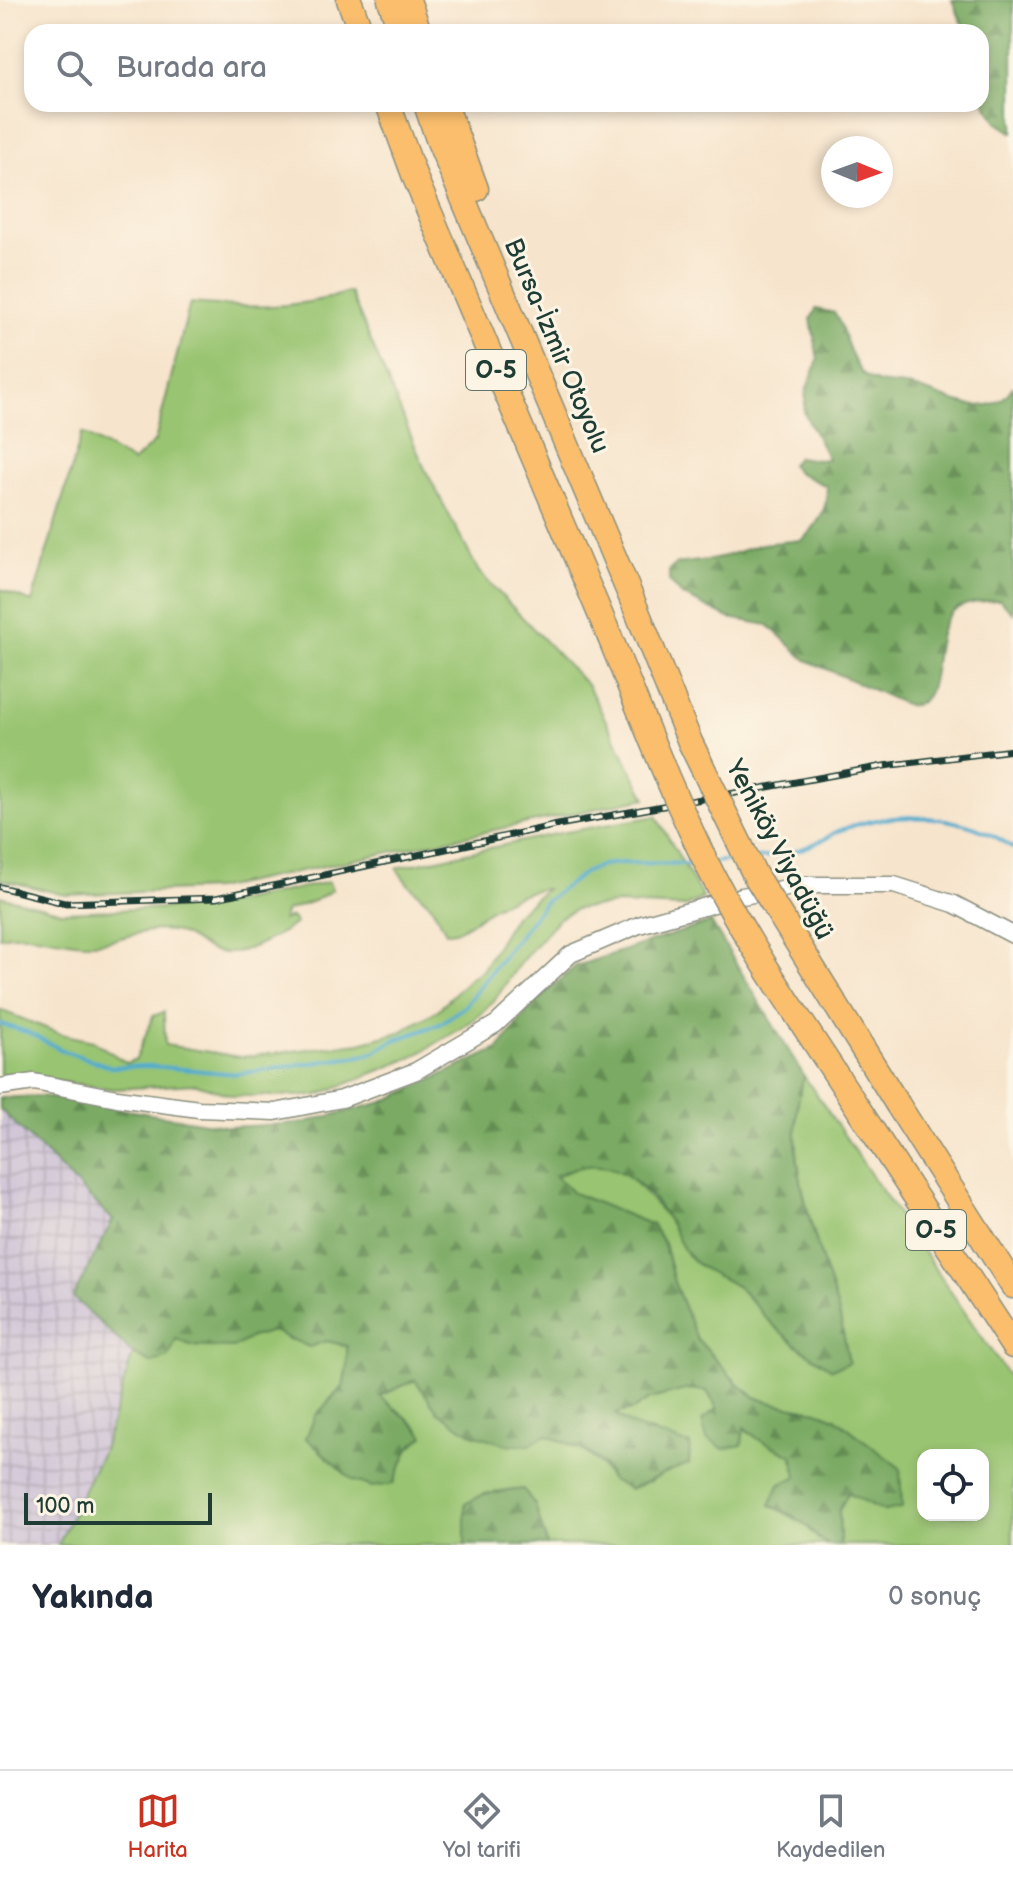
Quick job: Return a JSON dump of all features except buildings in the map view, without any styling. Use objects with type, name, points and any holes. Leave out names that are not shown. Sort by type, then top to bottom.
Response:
[{"type":"highway","points":[[349,0],[358,24]]},
{"type":"highway","points":[[390,0],[398,24]]},
{"type":"highway","points":[[408,0],[416,24]]},
{"type":"highway","name":"O-5","points":[[391,112],[416,180],[659,758],[713,876],[781,990],[1013,1346]]},
{"type":"highway","name":"Bursa-İzmir Otoyolu","points":[[429,112],[636,609]]},
{"type":"highway","points":[[448,112],[569,447]]},
{"type":"highway","name":"Yeniköy Viyadüğü","points":[[636,609],[690,742],[755,875],[1013,1286]]},
{"type":"street","points":[[0,1087],[34,1082],[117,1098],[214,1110],[275,1112],[342,1099],[416,1071],[496,1024],[571,954],[639,925],[742,896],[804,885],[894,885],[954,904],[1013,935]]},
{"type":"shaded area","points":[[0,1109],[113,1220],[73,1297],[133,1354],[103,1450],[58,1545],[0,1545]]},
{"type":"green space","points":[[952,0],[1013,0],[1013,133],[998,123],[989,109],[989,24],[962,24]]},
{"type":"green space","points":[[350,292],[424,467],[479,572],[588,686],[646,798],[215,889],[65,895],[0,879],[0,589],[32,602],[82,433],[133,462],[155,441],[190,303],[289,305]]},
{"type":"green space","points":[[816,309],[835,313],[859,370],[874,381],[912,387],[980,406],[1004,398],[1013,386],[1013,613],[1000,600],[969,604],[952,612],[939,637],[928,694],[921,702],[909,706],[806,660],[768,625],[729,618],[682,595],[669,581],[669,571],[676,564],[716,559],[762,544],[802,540],[821,515],[826,501],[826,486],[797,472],[791,464],[798,457],[828,459],[804,412],[806,391],[818,360],[811,319]]},
{"type":"green space","points":[[656,816],[703,898],[684,907],[617,904],[576,909],[558,919],[520,963],[496,998],[465,1026],[413,1057],[316,1096],[234,1096],[196,1084],[114,1089],[0,1074],[0,1010],[61,1034],[93,1041],[127,1063],[136,1059],[153,1016],[164,1012],[165,1045],[241,1057],[360,1043],[400,1032],[438,1010],[483,969],[514,916],[546,889],[511,899],[464,927],[446,932],[431,905],[396,868]]},
{"type":"green space","points":[[329,882],[332,890],[316,900],[286,911],[282,920],[291,917],[296,923],[266,941],[231,953],[210,950],[181,934],[160,930],[92,943],[23,935],[0,937],[0,896],[63,912],[217,906]]},
{"type":"green space","points":[[711,922],[804,1076],[798,1104],[798,1162],[849,1363],[832,1369],[815,1358],[775,1327],[739,1288],[693,1261],[648,1193],[622,1172],[591,1166],[574,1168],[555,1176],[573,1193],[652,1225],[664,1244],[674,1282],[697,1339],[738,1384],[755,1397],[835,1418],[900,1468],[902,1508],[884,1511],[848,1493],[839,1510],[840,1545],[826,1543],[801,1521],[770,1505],[779,1485],[797,1476],[792,1455],[758,1439],[744,1427],[742,1445],[724,1449],[707,1439],[702,1420],[717,1408],[707,1391],[689,1389],[650,1399],[634,1409],[615,1414],[641,1429],[690,1445],[689,1464],[630,1489],[611,1480],[601,1463],[585,1450],[546,1435],[529,1445],[509,1445],[470,1433],[438,1412],[415,1380],[380,1396],[424,1436],[409,1448],[393,1484],[372,1487],[352,1480],[306,1438],[315,1416],[343,1387],[347,1346],[327,1341],[309,1347],[273,1331],[251,1337],[233,1348],[193,1346],[176,1339],[169,1357],[151,1363],[133,1354],[73,1297],[113,1220],[0,1109],[0,1098],[41,1096],[230,1127],[302,1123],[383,1102],[498,1049],[533,1004],[576,966]]},
{"type":"green space","points":[[804,1076],[1013,1383],[1013,1545],[840,1545],[839,1510],[848,1492],[884,1511],[867,1443],[835,1418],[755,1397],[738,1384],[697,1339],[674,1282],[664,1244],[653,1225],[573,1193],[555,1176],[590,1164],[610,1165],[628,1174],[668,1219],[687,1255],[740,1289],[799,1347],[832,1369],[830,1292],[801,1180],[796,1128]]},
{"type":"green space","points":[[273,1330],[290,1340],[327,1341],[347,1346],[343,1387],[328,1401],[306,1438],[322,1450],[393,1484],[409,1448],[424,1436],[409,1419],[380,1396],[415,1380],[529,1445],[546,1435],[590,1456],[611,1480],[649,1482],[665,1471],[689,1464],[653,1431],[633,1427],[615,1414],[634,1409],[650,1399],[689,1389],[707,1391],[717,1408],[758,1439],[792,1455],[797,1476],[771,1505],[805,1524],[819,1540],[829,1545],[547,1545],[535,1505],[523,1489],[485,1494],[465,1504],[465,1545],[58,1545],[103,1450],[133,1354],[151,1363],[176,1339],[193,1346],[233,1348],[251,1337]]},
{"type":"green space","points":[[523,1489],[535,1505],[547,1545],[465,1545],[465,1504],[484,1494]]},
{"type":"waterway","points":[[755,858],[797,851],[857,825],[903,817],[950,821],[973,827],[1013,848]]},
{"type":"waterway","points":[[715,862],[738,859]]},
{"type":"waterway","points":[[0,1024],[111,1067],[150,1066],[236,1074],[368,1055],[393,1041],[440,1024],[465,1006],[545,902],[584,873],[602,865],[622,863],[699,864]]},
{"type":"railway","points":[[0,887],[64,903],[216,898],[558,825],[884,766],[1013,750]]}]
